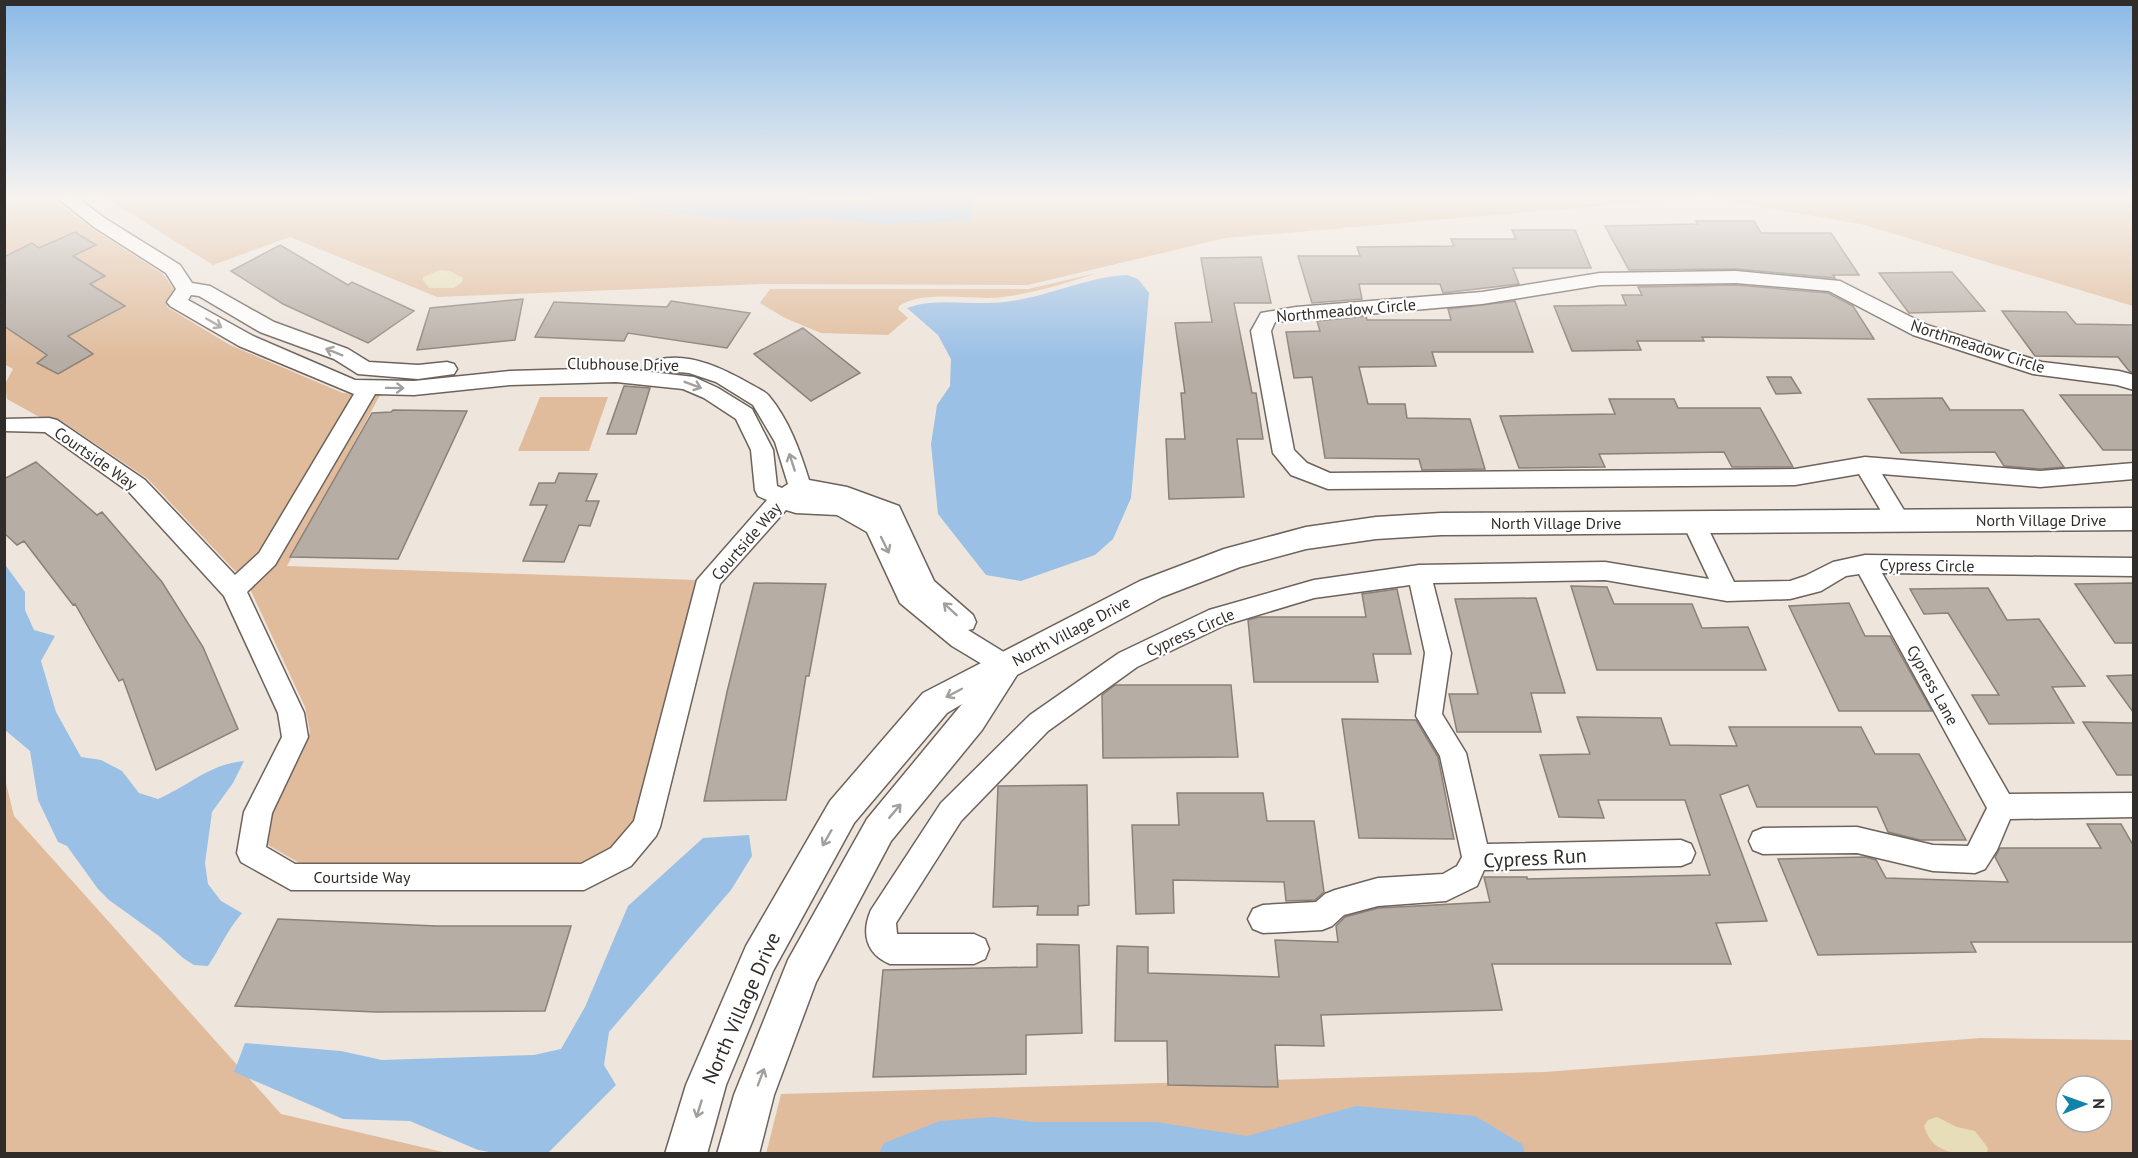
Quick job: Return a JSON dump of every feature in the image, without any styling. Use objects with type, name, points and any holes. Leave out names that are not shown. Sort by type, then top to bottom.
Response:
[{"type":"street","name":"Clubhouse Drive","points":[[142,250],[173,270],[186,290]]},
{"type":"street","name":"Northmeadow Circle","points":[[2133,383],[2119,378],[2040,369],[1952,341],[1920,330],[1833,285],[1736,277],[1600,279],[1482,298],[1296,313],[1268,317],[1261,331],[1284,453],[1299,469],[1328,481],[1795,477],[1864,465],[2040,478],[2133,471]]},
{"type":"street","name":"Clubhouse Drive","points":[[186,290],[203,290],[267,327],[341,354],[365,369],[418,372],[518,362],[690,366],[723,377],[761,400],[786,442],[790,493],[766,490],[762,450],[744,414],[711,393],[687,382],[616,375],[510,378],[414,388],[352,387],[246,341],[177,302],[186,290]]},
{"type":"street","points":[[246,341],[267,327]]},
{"type":"street","points":[[234,590],[267,559],[368,388]]},
{"type":"street","name":"Courtside Way","points":[[11,425],[49,425],[137,486],[234,590],[291,713],[295,737],[258,812],[251,853],[291,877],[584,877],[621,857],[646,827],[709,580],[790,493]]},
{"type":"street","points":[[1864,465],[1898,520]]},
{"type":"street","points":[[790,493],[796,505],[841,507],[876,526],[909,596],[961,639],[1006,666]]},
{"type":"street","name":"North Village Drive","points":[[686,1154],[706,1085],[759,959],[842,812],[936,703],[1151,590],[1233,557],[1306,538],[1376,528],[1441,524],[2133,519]]},
{"type":"street","points":[[1694,522],[1726,592]]},
{"type":"street","name":"Cypress Circle","points":[[974,949],[890,949],[880,938],[881,920],[951,812],[1039,723],[1128,660],[1218,617],[1314,589],[1419,574],[1605,571],[1726,592],[1790,590],[1812,584],[1841,568],[1865,564],[2133,567]]},
{"type":"street","name":"Cypress Lane","points":[[1865,564],[2001,807]]},
{"type":"street","points":[[1419,574],[1438,652],[1429,716],[1453,753],[1476,857]]},
{"type":"street","name":"North Village Drive","points":[[738,1154],[754,1095],[801,973],[879,830],[970,720],[1006,666]]},
{"type":"street","points":[[1763,841],[1857,840],[1933,858],[1975,860],[1987,841],[2001,807],[2133,805]]},
{"type":"street","name":"Cypress Run","points":[[1263,919],[1322,916],[1335,904],[1378,892],[1446,887],[1467,876],[1476,857],[1681,853]]},
{"type":"shaded area","points":[[4,250],[126,250],[163,274],[175,291],[167,302],[167,307],[230,345],[343,393],[353,394],[255,557],[238,574],[148,479],[60,420],[41,418],[7,399],[5,384],[13,369],[4,364]]},
{"type":"shaded area","points":[[189,250],[254,250],[213,265]]},
{"type":"shaded area","points":[[322,250],[1175,250],[1028,285],[763,284],[437,297]]},
{"type":"shaded area","points":[[1947,250],[2133,250],[2133,306]]},
{"type":"shaded area","points":[[1097,273],[1051,287],[1003,297],[935,297],[910,301],[899,306],[898,309],[908,318],[888,335],[821,333],[785,318],[760,303],[770,289],[1028,289]]},
{"type":"shaded area","points":[[375,394],[380,395],[287,566],[696,580],[632,824],[610,849],[583,864],[301,864],[268,845],[273,811],[310,732],[305,707],[250,589],[279,559]]},
{"type":"shaded area","points":[[540,397],[608,397],[589,451],[518,451]]},
{"type":"shaded area","points":[[4,775],[14,816],[281,1114],[447,1153],[5,1153]]},
{"type":"shaded area","points":[[1981,1038],[2133,1040],[2133,1153],[766,1154],[781,1094],[1545,1072]]},
{"type":"sand","points":[[440,270],[450,271],[463,278],[462,282],[454,288],[429,288],[423,277]]},
{"type":"sand","points":[[1937,1117],[1957,1127],[1975,1131],[1988,1148],[1987,1153],[1949,1152],[1934,1143],[1924,1126],[1928,1120]]},
{"type":"water","points":[[1127,275],[1138,279],[1149,293],[1131,498],[1113,539],[1095,555],[1021,581],[986,575],[938,514],[931,444],[937,405],[950,386],[951,359],[938,335],[907,308],[943,302],[992,303],[1020,300],[1096,280]]},
{"type":"water","points":[[4,563],[25,592],[25,610],[34,630],[55,636],[41,661],[56,712],[81,757],[101,760],[122,771],[139,793],[158,799],[220,766],[244,761],[233,783],[212,812],[205,863],[208,884],[221,901],[242,913],[208,966],[194,965],[183,958],[159,936],[109,900],[98,889],[67,846],[58,842],[38,800],[30,751],[5,730]]},
{"type":"water","points":[[749,835],[752,856],[731,890],[609,1032],[604,1065],[616,1085],[548,1153],[495,1153],[478,1150],[410,1121],[343,1119],[234,1072],[245,1043],[341,1051],[382,1060],[534,1055],[561,1049],[585,1007],[628,906],[703,838]]},
{"type":"water","points":[[1356,1106],[1475,1116],[1522,1144],[1525,1153],[879,1153],[884,1143],[940,1121],[994,1117],[1033,1122],[1156,1122],[1247,1136]]},
{"type":"building","points":[[18,250],[85,250],[73,256],[105,276],[90,284],[125,306],[68,336],[93,354],[58,374],[37,363],[47,355],[4,326],[4,257]]},
{"type":"building","points":[[271,250],[289,250],[348,285],[352,282],[414,311],[368,343],[283,304],[231,271]]},
{"type":"building","points":[[1358,250],[1583,250],[1591,268],[1513,268],[1519,284],[1443,293],[1440,284],[1359,284],[1362,299],[1312,303],[1298,256],[1360,256]]},
{"type":"building","points":[[1618,250],[1842,250],[1859,275],[1833,275],[1835,278],[1736,269],[1629,270]]},
{"type":"building","points":[[1261,257],[1271,303],[1234,303],[1252,393],[1256,393],[1263,439],[1237,439],[1244,497],[1169,499],[1166,439],[1185,439],[1181,393],[1185,393],[1175,323],[1212,322],[1201,258]]},
{"type":"building","points":[[1952,272],[1985,311],[1909,313],[1879,273]]},
{"type":"building","points":[[1736,285],[1828,293],[1853,306],[1874,339],[1702,337],[1704,341],[1637,341],[1641,350],[1572,351],[1554,306],[1626,305],[1622,295],[1642,295],[1638,287]]},
{"type":"building","points":[[523,299],[515,340],[417,350],[430,308]]},
{"type":"building","points":[[671,301],[750,313],[727,348],[628,333],[624,341],[535,337],[554,302],[667,307]]},
{"type":"building","points":[[1515,301],[1533,352],[1432,352],[1436,366],[1359,367],[1368,404],[1405,404],[1407,418],[1470,419],[1485,469],[1422,470],[1419,459],[1325,458],[1312,377],[1294,378],[1286,332],[1320,331],[1317,321],[1366,316],[1367,320],[1451,320],[1448,309]]},
{"type":"building","points":[[2002,311],[2066,312],[2076,324],[2133,325],[2133,373],[2118,357],[2035,356]]},
{"type":"building","points":[[803,328],[860,373],[811,401],[754,354]]},
{"type":"building","points":[[1767,377],[1791,377],[1801,393],[1776,394]]},
{"type":"building","points":[[624,386],[650,388],[636,434],[607,434]]},
{"type":"building","points":[[2060,395],[2133,395],[2133,450],[2103,450]]},
{"type":"building","points":[[1942,398],[1950,410],[2023,410],[2064,467],[2040,469],[2004,466],[1995,452],[1901,453],[1868,399]]},
{"type":"building","points":[[1609,399],[1674,399],[1678,408],[1760,408],[1793,467],[1732,467],[1724,452],[1599,454],[1605,467],[1519,468],[1500,416],[1615,414]]},
{"type":"building","points":[[393,410],[467,411],[398,559],[290,557],[372,413]]},
{"type":"building","points":[[36,462],[97,515],[102,512],[162,582],[203,647],[238,729],[156,770],[123,679],[119,681],[75,604],[73,605],[24,541],[17,545],[4,533],[4,479]]},
{"type":"building","points":[[559,473],[597,474],[586,501],[599,501],[590,526],[579,525],[564,562],[523,561],[547,505],[530,505],[539,483],[555,483]]},
{"type":"building","points":[[754,583],[826,584],[809,676],[806,676],[786,800],[704,801],[727,692]]},
{"type":"building","points":[[2133,583],[2133,643],[2115,643],[2075,584]]},
{"type":"building","points":[[1571,586],[1607,587],[1614,604],[1692,604],[1702,628],[1748,627],[1766,670],[1597,670]]},
{"type":"building","points":[[1988,588],[2007,620],[2039,619],[2085,686],[2052,687],[2074,723],[1989,724],[1972,695],[1999,695],[1948,613],[1924,614],[1910,589]]},
{"type":"building","points":[[1397,589],[1411,654],[1373,654],[1378,682],[1254,682],[1248,620],[1259,617],[1366,617],[1362,594]]},
{"type":"building","points":[[1536,598],[1565,693],[1531,693],[1541,732],[1457,732],[1449,694],[1478,694],[1455,599]]},
{"type":"building","points":[[1849,603],[1865,636],[1890,636],[1932,711],[1839,711],[1789,606]]},
{"type":"building","points":[[2133,675],[2133,712],[2107,676]]},
{"type":"building","points":[[1115,685],[1231,685],[1238,757],[1103,758],[1102,695]]},
{"type":"building","points":[[1577,717],[1661,718],[1670,745],[1737,746],[1729,727],[1861,727],[1875,754],[1919,754],[1966,840],[1920,840],[1888,832],[1877,807],[1757,807],[1748,785],[1720,795],[1767,921],[1716,923],[1731,964],[1492,964],[1502,1010],[1321,1015],[1324,1046],[1275,1045],[1278,1087],[1168,1085],[1167,1041],[1115,1041],[1117,946],[1148,947],[1148,973],[1279,977],[1275,940],[1338,942],[1336,926],[1345,917],[1378,908],[1490,902],[1484,877],[1527,877],[1527,879],[1710,875],[1685,800],[1598,800],[1604,818],[1559,817],[1540,755],[1590,754]]},
{"type":"building","points":[[1342,719],[1416,720],[1438,757],[1454,839],[1359,838]]},
{"type":"building","points":[[2083,722],[2133,723],[2133,775],[2117,775]]},
{"type":"building","points":[[1087,785],[1089,905],[1078,906],[1078,915],[1037,915],[1038,906],[993,907],[998,786]]},
{"type":"building","points":[[1177,793],[1263,793],[1267,821],[1314,821],[1324,892],[1315,900],[1286,901],[1284,882],[1173,880],[1174,913],[1136,914],[1132,825],[1179,825]]},
{"type":"building","points":[[2087,824],[2121,824],[2133,845],[2133,942],[1971,942],[1976,952],[1818,955],[1778,859],[1866,857],[1876,860],[1886,878],[2008,882],[1995,857],[2000,848],[2101,848]]},
{"type":"building","points":[[278,919],[436,926],[571,926],[545,1011],[376,1012],[235,1006]]},
{"type":"building","points":[[1037,944],[1079,945],[1082,1033],[1026,1035],[1026,1074],[873,1077],[883,970],[1037,967]]}]
